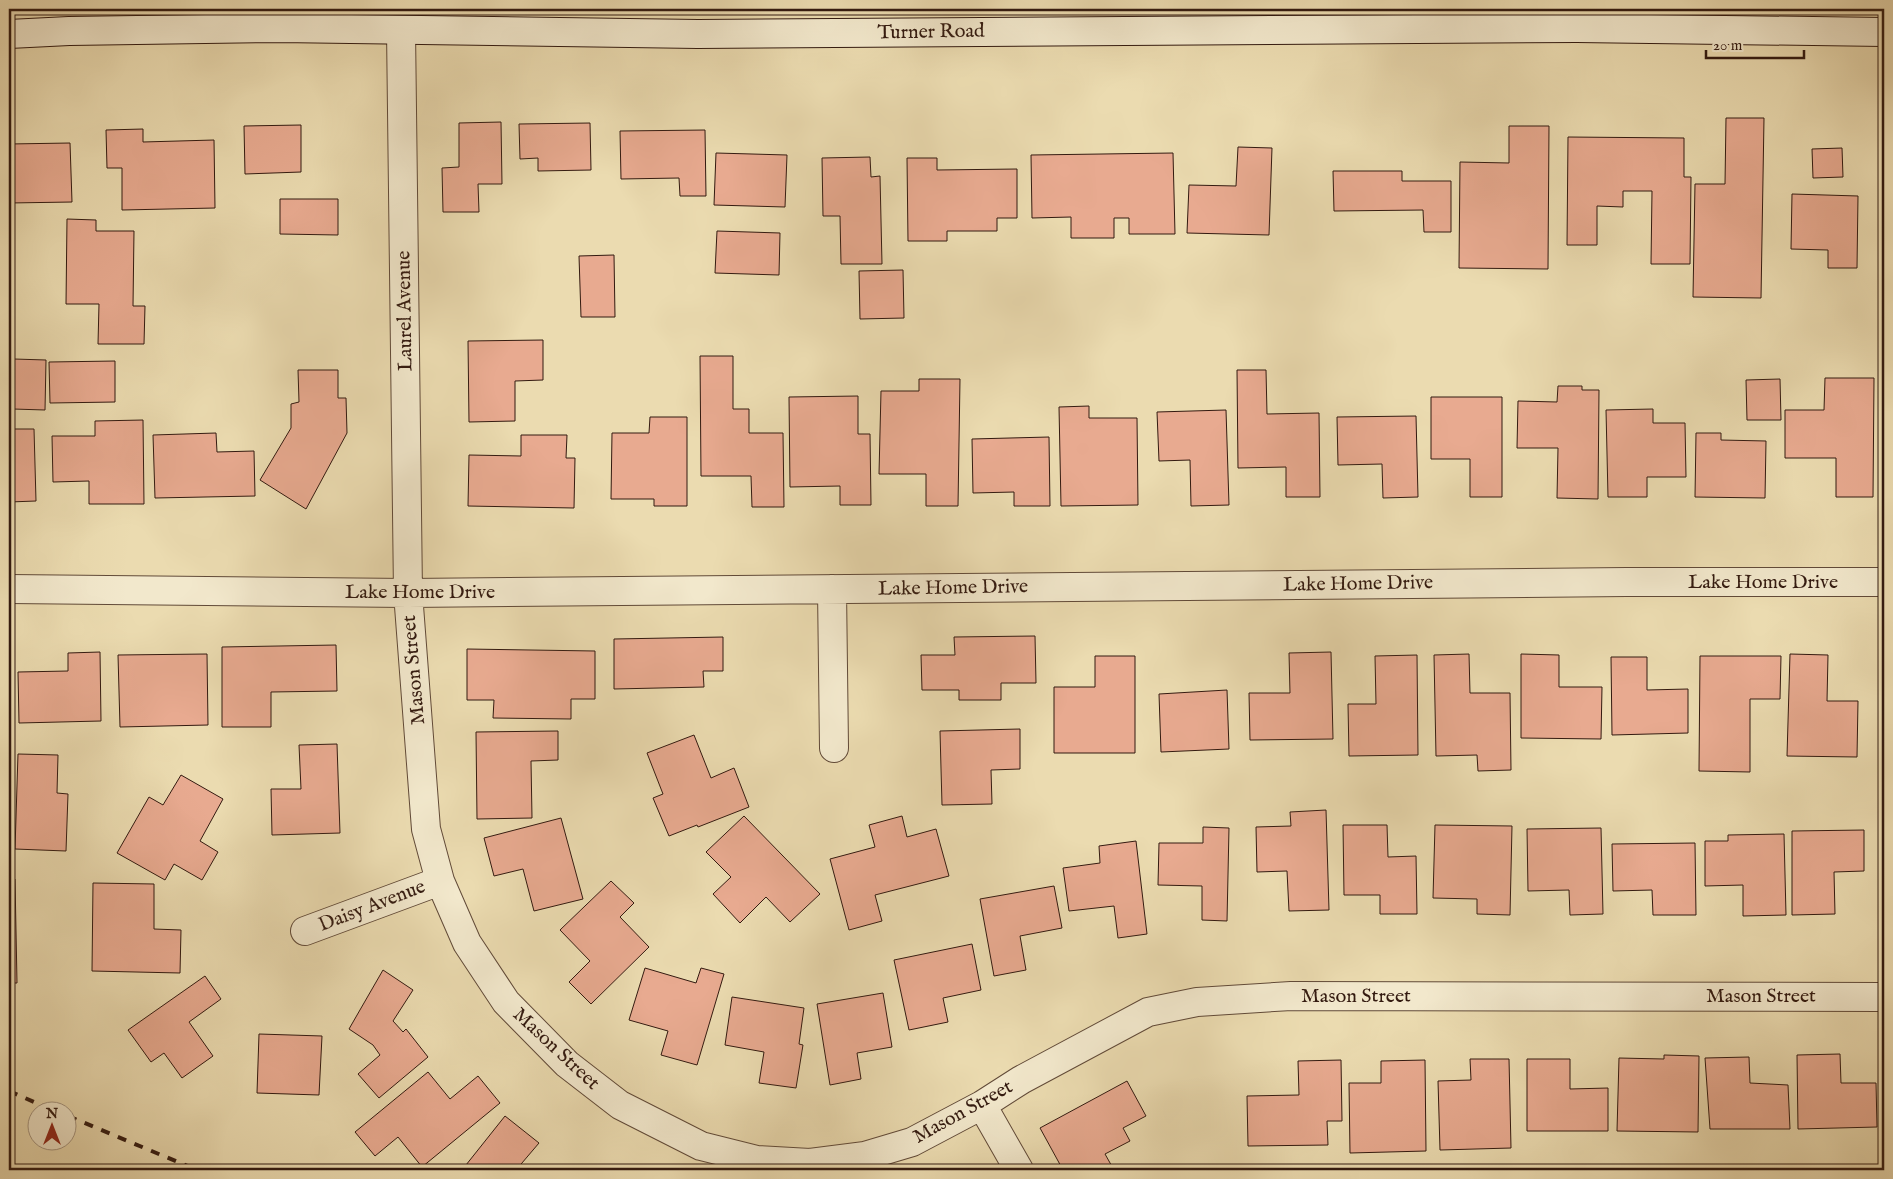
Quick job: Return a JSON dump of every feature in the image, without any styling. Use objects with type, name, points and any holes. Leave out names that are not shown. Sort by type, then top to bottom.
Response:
[{"type":"street","name":"Turner Road","points":[[9,34],[280,18],[401,30],[708,34],[1577,28],[1884,32]]},
{"type":"street","name":"Laurel Avenue","points":[[401,30],[408,593]]},
{"type":"street","name":"Lake Home Drive","points":[[9,589],[408,593],[1627,582],[1884,582]]},
{"type":"street","points":[[832,589],[834,748]]},
{"type":"street","name":"Mason Street","points":[[408,593],[426,830],[440,880],[467,943],[506,1002],[567,1064],[620,1105],[701,1146],[757,1160],[810,1163],[865,1156],[912,1142],[982,1105],[1021,1080],[1148,1012],[1197,1002],[1291,996],[1884,996]]},
{"type":"street","name":"Daisy Avenue","points":[[305,931],[440,880]]},
{"type":"street","points":[[982,1105],[1019,1170]]},
{"type":"building","points":[[1726,118],[1764,118],[1761,298],[1693,297],[1695,184],[1725,184]]},
{"type":"building","points":[[501,122],[502,184],[478,184],[479,212],[443,212],[442,168],[459,167],[459,123]]},
{"type":"building","points":[[590,123],[591,170],[538,171],[538,158],[520,159],[519,124]]},
{"type":"building","points":[[301,125],[301,172],[245,174],[244,126]]},
{"type":"building","points":[[1509,126],[1549,126],[1548,269],[1459,268],[1460,162],[1509,163]]},
{"type":"building","points":[[143,129],[143,142],[214,140],[215,208],[122,210],[122,168],[107,168],[106,130]]},
{"type":"building","points":[[705,130],[706,196],[680,196],[679,178],[621,179],[620,131]]},
{"type":"building","points":[[1568,137],[1684,138],[1684,177],[1691,177],[1690,264],[1651,264],[1652,191],[1623,191],[1623,207],[1597,206],[1597,245],[1567,245]]},
{"type":"building","points":[[70,143],[72,202],[9,203],[9,144]]},
{"type":"building","points":[[1238,147],[1272,148],[1269,235],[1187,233],[1189,185],[1236,186]]},
{"type":"building","points":[[1842,148],[1843,177],[1813,178],[1812,149]]},
{"type":"building","points":[[716,153],[787,155],[785,207],[714,205]]},
{"type":"building","points":[[1173,153],[1175,234],[1129,234],[1129,218],[1114,218],[1114,238],[1071,238],[1071,217],[1032,218],[1031,155]]},
{"type":"building","points":[[870,157],[871,177],[880,176],[882,264],[841,264],[840,216],[823,216],[822,158]]},
{"type":"building","points":[[907,158],[937,158],[937,170],[1017,169],[1017,218],[997,218],[997,231],[947,231],[947,241],[908,241]]},
{"type":"building","points":[[1333,171],[1402,171],[1402,181],[1451,181],[1451,232],[1424,232],[1423,210],[1334,211]]},
{"type":"building","points":[[1792,194],[1858,196],[1857,268],[1828,268],[1828,250],[1791,249]]},
{"type":"building","points":[[280,199],[338,199],[338,235],[280,234]]},
{"type":"building","points":[[67,219],[96,220],[96,231],[134,231],[133,306],[145,306],[144,344],[98,344],[99,304],[66,304]]},
{"type":"building","points":[[717,231],[780,233],[779,275],[715,273]]},
{"type":"building","points":[[614,255],[615,317],[581,317],[579,256]]},
{"type":"building","points":[[903,270],[904,318],[860,319],[859,271]]},
{"type":"building","points":[[543,340],[543,380],[515,381],[515,421],[469,422],[468,341]]},
{"type":"building","points":[[700,356],[733,356],[733,409],[749,409],[749,433],[783,433],[784,507],[752,507],[751,476],[701,476]]},
{"type":"building","points":[[14,359],[46,360],[45,410],[13,409]]},
{"type":"building","points":[[115,361],[115,402],[50,403],[49,362]]},
{"type":"building","points":[[298,370],[338,370],[338,398],[346,398],[347,433],[306,509],[260,480],[291,428],[291,404],[299,402]]},
{"type":"building","points":[[1237,370],[1266,370],[1267,414],[1319,413],[1320,497],[1286,497],[1286,467],[1238,468]]},
{"type":"building","points":[[1825,378],[1874,378],[1873,497],[1836,497],[1836,458],[1785,458],[1785,410],[1824,410]]},
{"type":"building","points":[[919,379],[960,379],[958,506],[926,506],[926,474],[879,474],[881,391],[919,391]]},
{"type":"building","points":[[1780,379],[1781,420],[1747,420],[1746,380]]},
{"type":"building","points":[[1558,386],[1582,386],[1582,390],[1599,390],[1598,499],[1557,498],[1558,448],[1517,448],[1518,401],[1557,402]]},
{"type":"building","points":[[858,396],[858,434],[870,434],[871,505],[840,505],[840,486],[790,487],[789,397]]},
{"type":"building","points":[[1431,397],[1502,397],[1502,497],[1470,497],[1470,459],[1431,459]]},
{"type":"building","points":[[1089,406],[1089,418],[1137,418],[1138,505],[1061,506],[1059,407]]},
{"type":"building","points":[[1653,409],[1653,423],[1685,423],[1686,477],[1647,477],[1647,497],[1608,497],[1606,410]]},
{"type":"building","points":[[1226,410],[1229,505],[1191,506],[1190,460],[1159,461],[1157,412]]},
{"type":"building","points":[[1416,416],[1418,497],[1383,498],[1382,464],[1338,465],[1337,417]]},
{"type":"building","points":[[650,417],[687,417],[687,506],[654,506],[654,499],[611,499],[612,433],[649,433]]},
{"type":"building","points":[[143,420],[144,504],[89,504],[89,481],[53,482],[52,436],[95,436],[95,421]]},
{"type":"building","points":[[9,429],[34,429],[36,501],[9,502]]},
{"type":"building","points":[[216,433],[217,452],[254,451],[255,496],[155,498],[153,435]]},
{"type":"building","points":[[1696,433],[1721,433],[1721,440],[1766,441],[1765,498],[1695,497]]},
{"type":"building","points":[[521,435],[567,435],[566,458],[575,458],[574,508],[468,506],[469,455],[521,456]]},
{"type":"building","points":[[1049,437],[1050,506],[1014,506],[1014,492],[973,493],[972,439]]},
{"type":"building","points":[[1035,636],[1036,683],[1001,683],[1001,700],[959,700],[959,690],[922,690],[921,655],[955,655],[954,637]]},
{"type":"building","points":[[723,637],[723,671],[703,671],[704,687],[614,689],[614,639]]},
{"type":"building","points":[[336,645],[337,691],[271,692],[271,727],[222,727],[222,647]]},
{"type":"building","points":[[467,649],[595,651],[595,699],[571,699],[571,719],[493,718],[494,700],[467,700]]},
{"type":"building","points":[[100,652],[101,721],[19,723],[18,672],[68,671],[68,653]]},
{"type":"building","points":[[1331,652],[1333,739],[1250,740],[1249,693],[1290,693],[1289,653]]},
{"type":"building","points":[[207,654],[208,725],[120,727],[118,655]]},
{"type":"building","points":[[1469,654],[1470,693],[1510,693],[1511,770],[1478,771],[1477,755],[1436,756],[1434,655]]},
{"type":"building","points":[[1521,654],[1559,655],[1559,687],[1602,687],[1601,739],[1521,738]]},
{"type":"building","points":[[1790,654],[1828,655],[1827,701],[1858,701],[1857,757],[1787,756]]},
{"type":"building","points":[[1417,655],[1418,755],[1349,756],[1348,704],[1376,704],[1375,656]]},
{"type":"building","points":[[1095,656],[1135,656],[1135,753],[1054,753],[1054,687],[1095,687]]},
{"type":"building","points":[[1700,656],[1781,656],[1780,699],[1750,699],[1750,772],[1699,771]]},
{"type":"building","points":[[1611,657],[1647,657],[1647,690],[1688,689],[1688,733],[1612,735]]},
{"type":"building","points":[[1227,690],[1229,749],[1161,752],[1159,694]]},
{"type":"building","points":[[1020,729],[1020,769],[991,770],[992,804],[942,805],[940,731]]},
{"type":"building","points":[[558,731],[558,760],[531,761],[532,818],[477,819],[476,732]]},
{"type":"building","points":[[694,735],[711,778],[734,768],[749,807],[669,836],[653,798],[663,794],[647,753]]},
{"type":"building","points":[[337,744],[340,833],[272,835],[271,789],[301,789],[299,745]]},
{"type":"building","points":[[18,754],[58,755],[57,793],[68,794],[66,851],[15,849]]},
{"type":"building","points":[[181,775],[223,799],[200,841],[218,852],[202,880],[174,864],[165,880],[117,853],[149,797],[163,805]]},
{"type":"building","points":[[1326,810],[1329,910],[1289,911],[1287,871],[1257,872],[1256,827],[1291,826],[1290,812]]},
{"type":"building","points":[[744,816],[820,894],[790,922],[766,897],[740,923],[713,894],[731,877],[706,852]]},
{"type":"building","points":[[902,816],[907,837],[936,829],[949,876],[875,895],[882,921],[849,930],[830,859],[875,847],[869,825]]},
{"type":"building","points":[[561,818],[583,899],[534,911],[523,869],[494,876],[484,838]]},
{"type":"building","points":[[1343,825],[1387,825],[1388,857],[1416,856],[1417,914],[1380,914],[1380,895],[1344,895]]},
{"type":"building","points":[[1435,825],[1512,826],[1510,915],[1477,914],[1477,899],[1433,898]]},
{"type":"building","points":[[1203,827],[1229,828],[1227,921],[1202,920],[1202,886],[1158,885],[1159,843],[1203,843]]},
{"type":"building","points":[[1601,828],[1603,914],[1570,915],[1569,890],[1528,891],[1527,829]]},
{"type":"building","points":[[1864,830],[1864,871],[1834,872],[1835,914],[1792,915],[1792,831]]},
{"type":"building","points":[[1784,834],[1786,915],[1743,916],[1743,885],[1705,886],[1705,841],[1728,841],[1728,835]]},
{"type":"building","points":[[1136,841],[1147,934],[1118,938],[1114,906],[1069,911],[1063,868],[1100,863],[1099,846]]},
{"type":"building","points":[[1695,843],[1696,915],[1653,915],[1652,890],[1613,891],[1612,844]]},
{"type":"building","points":[[9,879],[15,879],[17,983],[9,983]]},
{"type":"building","points":[[611,881],[634,903],[620,917],[649,947],[591,1004],[569,982],[590,961],[560,930]]},
{"type":"building","points":[[93,883],[154,884],[154,929],[181,930],[180,973],[92,971]]},
{"type":"building","points":[[1054,886],[1062,928],[1020,936],[1026,970],[994,976],[980,899]]},
{"type":"building","points":[[972,944],[981,990],[943,998],[948,1022],[909,1030],[894,960]]},
{"type":"building","points":[[645,968],[696,983],[701,968],[724,974],[697,1065],[661,1055],[668,1031],[629,1020]]},
{"type":"building","points":[[383,970],[413,990],[393,1021],[403,1032],[406,1029],[428,1057],[379,1098],[358,1074],[380,1055],[373,1045],[349,1029]]},
{"type":"building","points":[[205,976],[221,999],[189,1022],[213,1056],[182,1078],[164,1053],[151,1062],[128,1030]]},
{"type":"building","points":[[883,993],[892,1047],[857,1053],[861,1079],[830,1085],[817,1004]]},
{"type":"building","points":[[732,997],[804,1008],[799,1044],[803,1045],[796,1088],[759,1083],[764,1052],[725,1045]]},
{"type":"building","points":[[259,1034],[322,1036],[319,1095],[257,1093]]},
{"type":"building","points":[[1840,1054],[1841,1083],[1876,1083],[1877,1127],[1798,1129],[1797,1055]]},
{"type":"building","points":[[1664,1055],[1699,1056],[1698,1132],[1617,1131],[1619,1058],[1664,1059]]},
{"type":"building","points":[[1749,1057],[1750,1083],[1788,1085],[1790,1129],[1710,1129],[1705,1058]]},
{"type":"building","points":[[1470,1059],[1509,1059],[1511,1148],[1440,1150],[1438,1081],[1471,1080]]},
{"type":"building","points":[[1527,1059],[1570,1059],[1570,1089],[1608,1088],[1608,1131],[1527,1131]]},
{"type":"building","points":[[1341,1060],[1342,1121],[1327,1121],[1328,1145],[1248,1146],[1247,1096],[1299,1095],[1298,1061]]},
{"type":"building","points":[[1425,1060],[1426,1151],[1350,1153],[1349,1083],[1381,1083],[1381,1061]]},
{"type":"building","points":[[428,1072],[450,1099],[478,1076],[500,1103],[422,1167],[398,1137],[375,1156],[355,1132]]},
{"type":"building","points":[[1127,1081],[1146,1116],[1123,1128],[1130,1141],[1105,1154],[1114,1170],[1063,1170],[1040,1128]]},
{"type":"building","points":[[505,1116],[539,1143],[516,1170],[462,1170]]},
{"type":"railway","points":[[9,1091],[34,1102]]},
{"type":"railway","points":[[78,1120],[197,1170]]}]
